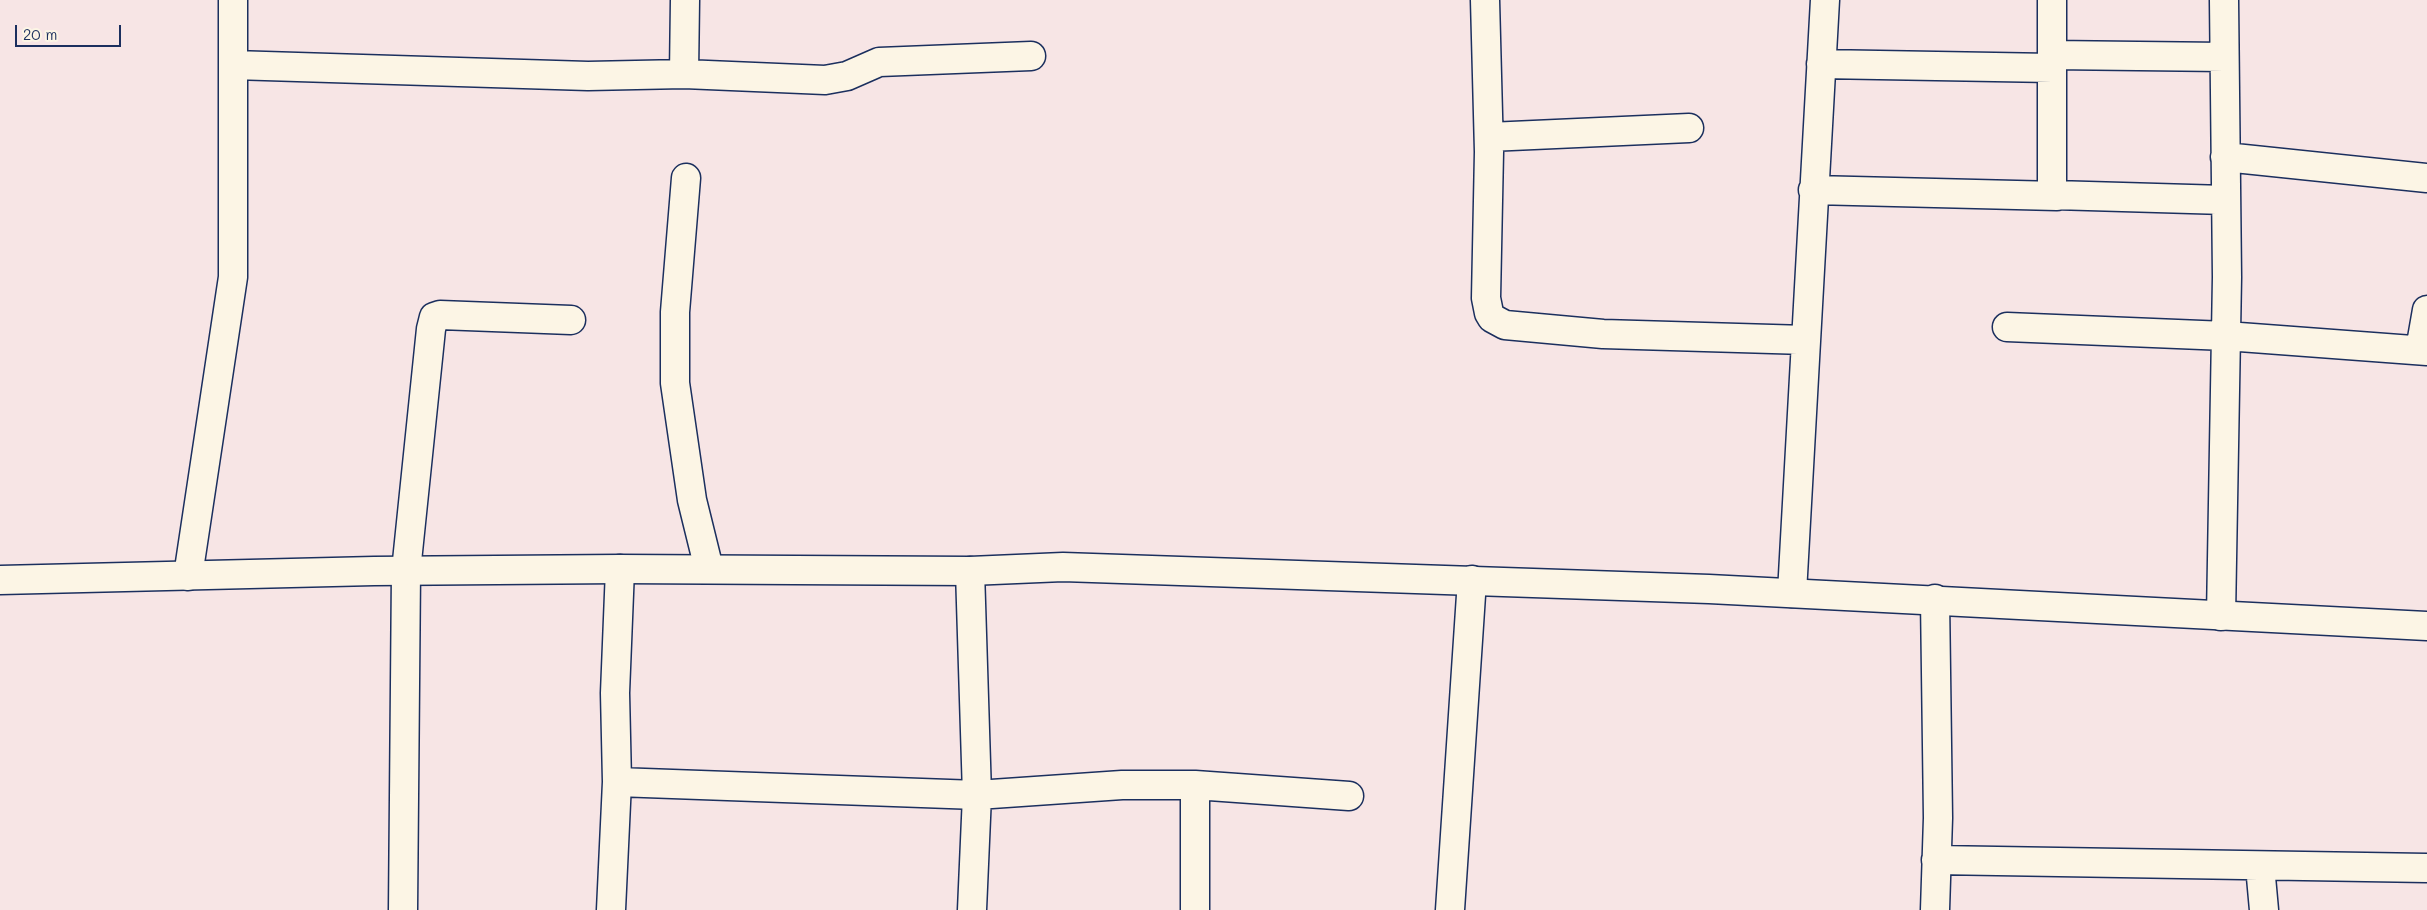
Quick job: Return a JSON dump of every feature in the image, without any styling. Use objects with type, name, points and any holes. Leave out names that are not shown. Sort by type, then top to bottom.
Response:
[{"type":"street","points":[[188,576],[233,277],[233,0]]},
{"type":"street","points":[[684,74],[685,0]]},
{"type":"street","points":[[1486,0],[1489,136],[1487,307],[1496,322],[1603,334],[1806,340]]},
{"type":"street","points":[[1792,593],[1825,0]]},
{"type":"street","points":[[2052,0],[2052,189],[2054,195],[2057,196]]},
{"type":"street","points":[[2220,616],[2226,336],[2224,0]]},
{"type":"street","points":[[233,64],[588,76],[684,74],[825,80],[847,76],[879,62],[1031,56]]},
{"type":"street","points":[[1821,64],[2224,57]]},
{"type":"street","points":[[1489,136],[1689,128]]},
{"type":"street","points":[[2224,157],[2427,178]]},
{"type":"street","points":[[686,178],[675,312],[675,383],[692,500],[709,569]]},
{"type":"street","points":[[1814,190],[2225,200]]},
{"type":"street","points":[[2007,327],[2226,336],[2424,351],[2427,310]]},
{"type":"street","points":[[403,910],[406,571],[431,329],[434,317],[445,315],[571,320]]},
{"type":"street","points":[[0,580],[406,571],[620,569],[970,570],[1063,566],[1935,599],[2427,626]]},
{"type":"street","points":[[611,910],[617,782],[615,693],[620,569]]},
{"type":"street","points":[[970,570],[977,796],[972,910]]},
{"type":"street","points":[[1450,910],[1472,580]]},
{"type":"street","points":[[1935,599],[1938,818],[1936,910]]},
{"type":"street","points":[[617,782],[977,796],[1122,785],[1194,785],[1348,796]]},
{"type":"street","points":[[1194,785],[1195,910]]},
{"type":"street","points":[[1936,860],[2427,868]]},
{"type":"street","points":[[2260,866],[2264,910]]}]
